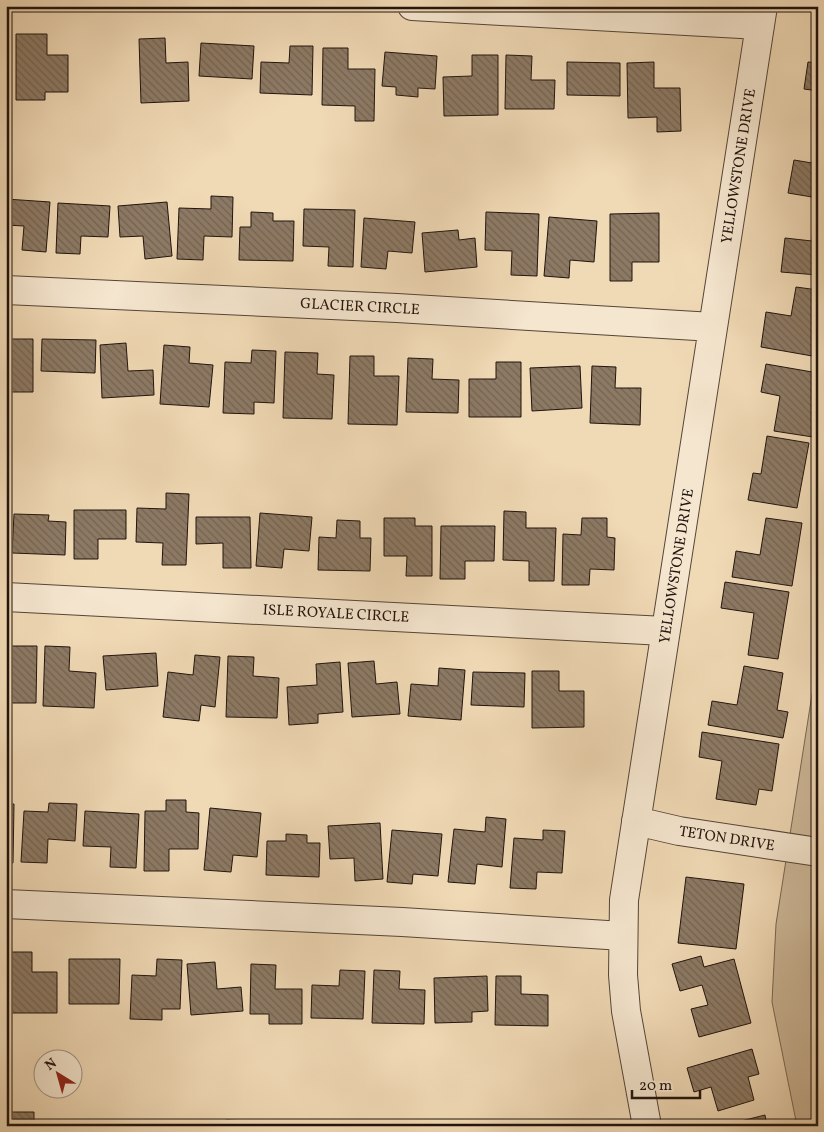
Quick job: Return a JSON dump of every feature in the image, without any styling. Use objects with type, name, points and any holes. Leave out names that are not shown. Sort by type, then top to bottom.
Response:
[{"type":"street","points":[[412,6],[761,16]]},
{"type":"street","name":"YELLOWSTONE DRIVE","points":[[648,1126],[626,1010],[623,975],[624,900],[761,16]]},
{"type":"street","name":"GLACIER CIRCLE","points":[[6,290],[397,308],[714,328]]},
{"type":"street","name":"ISLE ROYALE CIRCLE","points":[[6,596],[665,631]]},
{"type":"street","name":"TETON DRIVE","points":[[636,821],[679,831],[818,852]]},
{"type":"street","points":[[6,904],[402,922],[623,936]]},
{"type":"shaded area","points":[[818,656],[818,1126],[797,1126],[772,1002],[776,924]]},
{"type":"building","points":[[817,22],[818,45],[813,45]]},
{"type":"building","points":[[6,32],[9,32],[7,97],[6,97]]},
{"type":"building","points":[[16,34],[47,34],[47,55],[68,55],[68,92],[45,92],[45,100],[16,100]]},
{"type":"building","points":[[165,38],[166,63],[188,62],[189,101],[141,103],[139,39]]},
{"type":"building","points":[[201,43],[254,46],[252,79],[199,76]]},
{"type":"building","points":[[290,46],[313,46],[312,95],[260,93],[261,62],[289,63]]},
{"type":"building","points":[[323,48],[348,48],[348,69],[375,69],[374,121],[355,121],[355,106],[322,105]]},
{"type":"building","points":[[385,52],[437,56],[435,89],[418,88],[418,97],[396,95],[396,87],[382,86]]},
{"type":"building","points":[[472,55],[498,55],[498,115],[444,116],[443,77],[472,76]]},
{"type":"building","points":[[506,55],[532,56],[531,80],[555,80],[554,109],[505,109]]},
{"type":"building","points":[[567,62],[620,63],[620,96],[567,95]]},
{"type":"building","points":[[654,62],[654,88],[680,88],[681,131],[657,132],[657,117],[628,118],[627,63]]},
{"type":"building","points":[[808,62],[818,63],[818,91],[804,89]]},
{"type":"building","points":[[817,135],[818,198],[788,193],[794,160],[812,163]]},
{"type":"building","points":[[211,196],[233,197],[232,237],[204,236],[203,260],[177,259],[179,208],[211,209]]},
{"type":"building","points":[[6,199],[50,202],[46,252],[22,250],[24,226],[6,225]]},
{"type":"building","points":[[167,202],[172,256],[145,259],[143,236],[120,237],[118,206]]},
{"type":"building","points":[[58,203],[110,206],[108,237],[81,236],[80,254],[56,253]]},
{"type":"building","points":[[304,209],[355,210],[353,267],[328,266],[329,247],[303,246]]},
{"type":"building","points":[[251,212],[273,213],[273,221],[294,221],[293,261],[239,260],[240,227],[251,227]]},
{"type":"building","points":[[486,212],[539,214],[537,276],[511,275],[512,251],[485,250]]},
{"type":"building","points":[[659,213],[659,262],[632,262],[632,281],[610,281],[610,214]]},
{"type":"building","points":[[814,213],[818,213],[818,275],[781,272],[785,238],[812,241]]},
{"type":"building","points":[[549,217],[597,221],[594,262],[570,260],[569,278],[544,276]]},
{"type":"building","points":[[364,218],[415,222],[412,253],[388,251],[386,269],[361,267]]},
{"type":"building","points":[[458,230],[459,240],[475,238],[477,267],[425,272],[422,233]]},
{"type":"building","points":[[796,287],[818,290],[818,357],[761,347],[766,312],[791,316]]},
{"type":"building","points":[[7,339],[33,339],[33,392],[6,392]]},
{"type":"building","points":[[42,339],[96,340],[95,373],[41,371]]},
{"type":"building","points":[[126,343],[128,371],[153,370],[154,395],[102,398],[100,345]]},
{"type":"building","points":[[164,345],[190,347],[189,363],[213,365],[209,407],[160,404]]},
{"type":"building","points":[[252,350],[276,351],[274,403],[254,402],[254,414],[223,413],[225,362],[251,363]]},
{"type":"building","points":[[285,352],[318,353],[317,374],[334,375],[332,419],[283,418]]},
{"type":"building","points":[[350,356],[374,356],[374,376],[399,376],[397,425],[348,424]]},
{"type":"building","points":[[408,358],[433,359],[432,379],[459,380],[458,413],[406,412]]},
{"type":"building","points":[[496,362],[521,362],[521,417],[469,417],[469,379],[496,379]]},
{"type":"building","points":[[766,364],[818,373],[818,412],[813,437],[774,431],[780,396],[761,392]]},
{"type":"building","points":[[580,366],[582,408],[532,411],[530,368]]},
{"type":"building","points":[[592,366],[616,367],[615,388],[641,388],[640,425],[590,423]]},
{"type":"building","points":[[767,436],[809,443],[797,508],[748,500],[753,473],[761,474]]},
{"type":"building","points":[[166,493],[189,494],[186,565],[162,565],[163,543],[136,542],[137,508],[166,509]]},
{"type":"building","points":[[74,510],[126,510],[126,539],[98,539],[98,559],[74,559]]},
{"type":"building","points":[[504,511],[526,512],[526,528],[556,528],[554,581],[529,581],[529,561],[503,560]]},
{"type":"building","points":[[260,513],[312,517],[309,551],[284,549],[282,568],[256,566]]},
{"type":"building","points":[[14,514],[49,515],[48,521],[66,522],[65,555],[12,553]]},
{"type":"building","points":[[196,517],[250,517],[251,568],[223,568],[223,543],[196,544]]},
{"type":"building","points":[[384,518],[415,518],[415,526],[432,526],[432,576],[406,576],[407,556],[384,556]]},
{"type":"building","points":[[582,518],[607,518],[607,537],[615,538],[614,570],[590,569],[589,585],[562,585],[563,534],[581,535]]},
{"type":"building","points":[[766,518],[802,523],[792,586],[732,577],[736,551],[760,555]]},
{"type":"building","points":[[337,520],[360,521],[360,538],[371,538],[370,571],[318,570],[319,537],[336,538]]},
{"type":"building","points":[[441,526],[495,526],[494,561],[465,561],[465,579],[440,579]]},
{"type":"building","points":[[725,582],[789,592],[778,659],[748,655],[754,613],[721,608]]},
{"type":"building","points":[[10,646],[37,646],[36,703],[6,703],[6,666],[10,666]]},
{"type":"building","points":[[45,646],[70,647],[69,671],[96,673],[94,708],[43,706]]},
{"type":"building","points":[[156,653],[158,686],[106,690],[103,656]]},
{"type":"building","points":[[195,655],[220,657],[215,707],[201,705],[199,721],[163,717],[168,672],[193,675]]},
{"type":"building","points":[[228,656],[254,657],[253,676],[279,678],[277,718],[226,717]]},
{"type":"building","points":[[374,661],[376,684],[397,682],[400,714],[352,717],[348,663]]},
{"type":"building","points":[[340,662],[343,712],[318,714],[318,723],[289,725],[287,687],[317,685],[316,664]]},
{"type":"building","points":[[744,666],[783,673],[777,710],[788,712],[783,738],[708,725],[712,701],[737,705]]},
{"type":"building","points":[[439,668],[465,670],[461,720],[408,716],[411,684],[438,686]]},
{"type":"building","points":[[532,671],[559,671],[559,691],[584,691],[584,727],[532,728]]},
{"type":"building","points":[[473,672],[525,673],[524,707],[471,705]]},
{"type":"building","points":[[702,732],[779,744],[772,791],[759,789],[756,805],[716,799],[722,761],[699,757]]},
{"type":"building","points":[[166,800],[186,800],[186,812],[199,813],[198,849],[169,849],[169,871],[144,871],[145,811],[166,811]]},
{"type":"building","points":[[49,803],[77,804],[75,841],[48,839],[47,863],[21,862],[24,811],[48,812]]},
{"type":"building","points":[[6,804],[14,804],[13,863],[6,863]]},
{"type":"building","points":[[210,808],[261,813],[257,857],[233,855],[231,872],[204,870]]},
{"type":"building","points":[[85,811],[139,814],[136,868],[110,867],[111,847],[83,846]]},
{"type":"building","points":[[486,817],[506,819],[502,867],[477,864],[475,884],[448,882],[454,829],[485,832]]},
{"type":"building","points":[[380,823],[383,879],[355,881],[354,858],[330,859],[328,826]]},
{"type":"building","points":[[392,830],[442,834],[438,876],[413,874],[412,884],[387,882]]},
{"type":"building","points":[[543,830],[565,831],[562,873],[537,872],[536,889],[510,888],[514,838],[543,840]]},
{"type":"building","points":[[286,834],[307,835],[307,843],[320,843],[319,877],[266,875],[267,841],[286,841]]},
{"type":"building","points":[[686,877],[744,884],[736,949],[678,943]]},
{"type":"building","points":[[6,952],[32,952],[32,972],[57,972],[57,1013],[6,1013]]},
{"type":"building","points":[[701,956],[704,967],[734,959],[751,1023],[699,1037],[691,1009],[708,1005],[702,985],[680,991],[672,964]]},
{"type":"building","points":[[69,959],[120,959],[119,1004],[69,1004]]},
{"type":"building","points":[[157,959],[182,960],[180,1009],[162,1009],[162,1020],[130,1019],[132,975],[156,976]]},
{"type":"building","points":[[215,962],[217,989],[241,987],[243,1011],[191,1015],[187,964]]},
{"type":"building","points":[[251,964],[276,965],[275,989],[302,989],[302,1024],[269,1024],[269,1014],[250,1014]]},
{"type":"building","points":[[340,970],[365,971],[363,1019],[311,1018],[312,985],[339,986]]},
{"type":"building","points":[[374,970],[400,971],[399,989],[425,990],[424,1024],[372,1023]]},
{"type":"building","points":[[487,976],[488,1011],[472,1012],[472,1022],[435,1023],[434,978]]},
{"type":"building","points":[[496,976],[521,976],[521,994],[548,995],[548,1026],[495,1025]]},
{"type":"building","points":[[752,1049],[759,1074],[748,1077],[754,1100],[718,1111],[711,1087],[694,1092],[687,1068]]},
{"type":"building","points":[[6,1112],[34,1112],[34,1126],[6,1126]]},
{"type":"building","points":[[765,1115],[767,1126],[721,1126]]},
{"type":"building","points":[[226,1120],[278,1122],[277,1126],[226,1126]]},
{"type":"building","points":[[42,1122],[95,1124],[95,1126],[42,1126]]},
{"type":"building","points":[[214,1122],[214,1126],[176,1126]]}]
